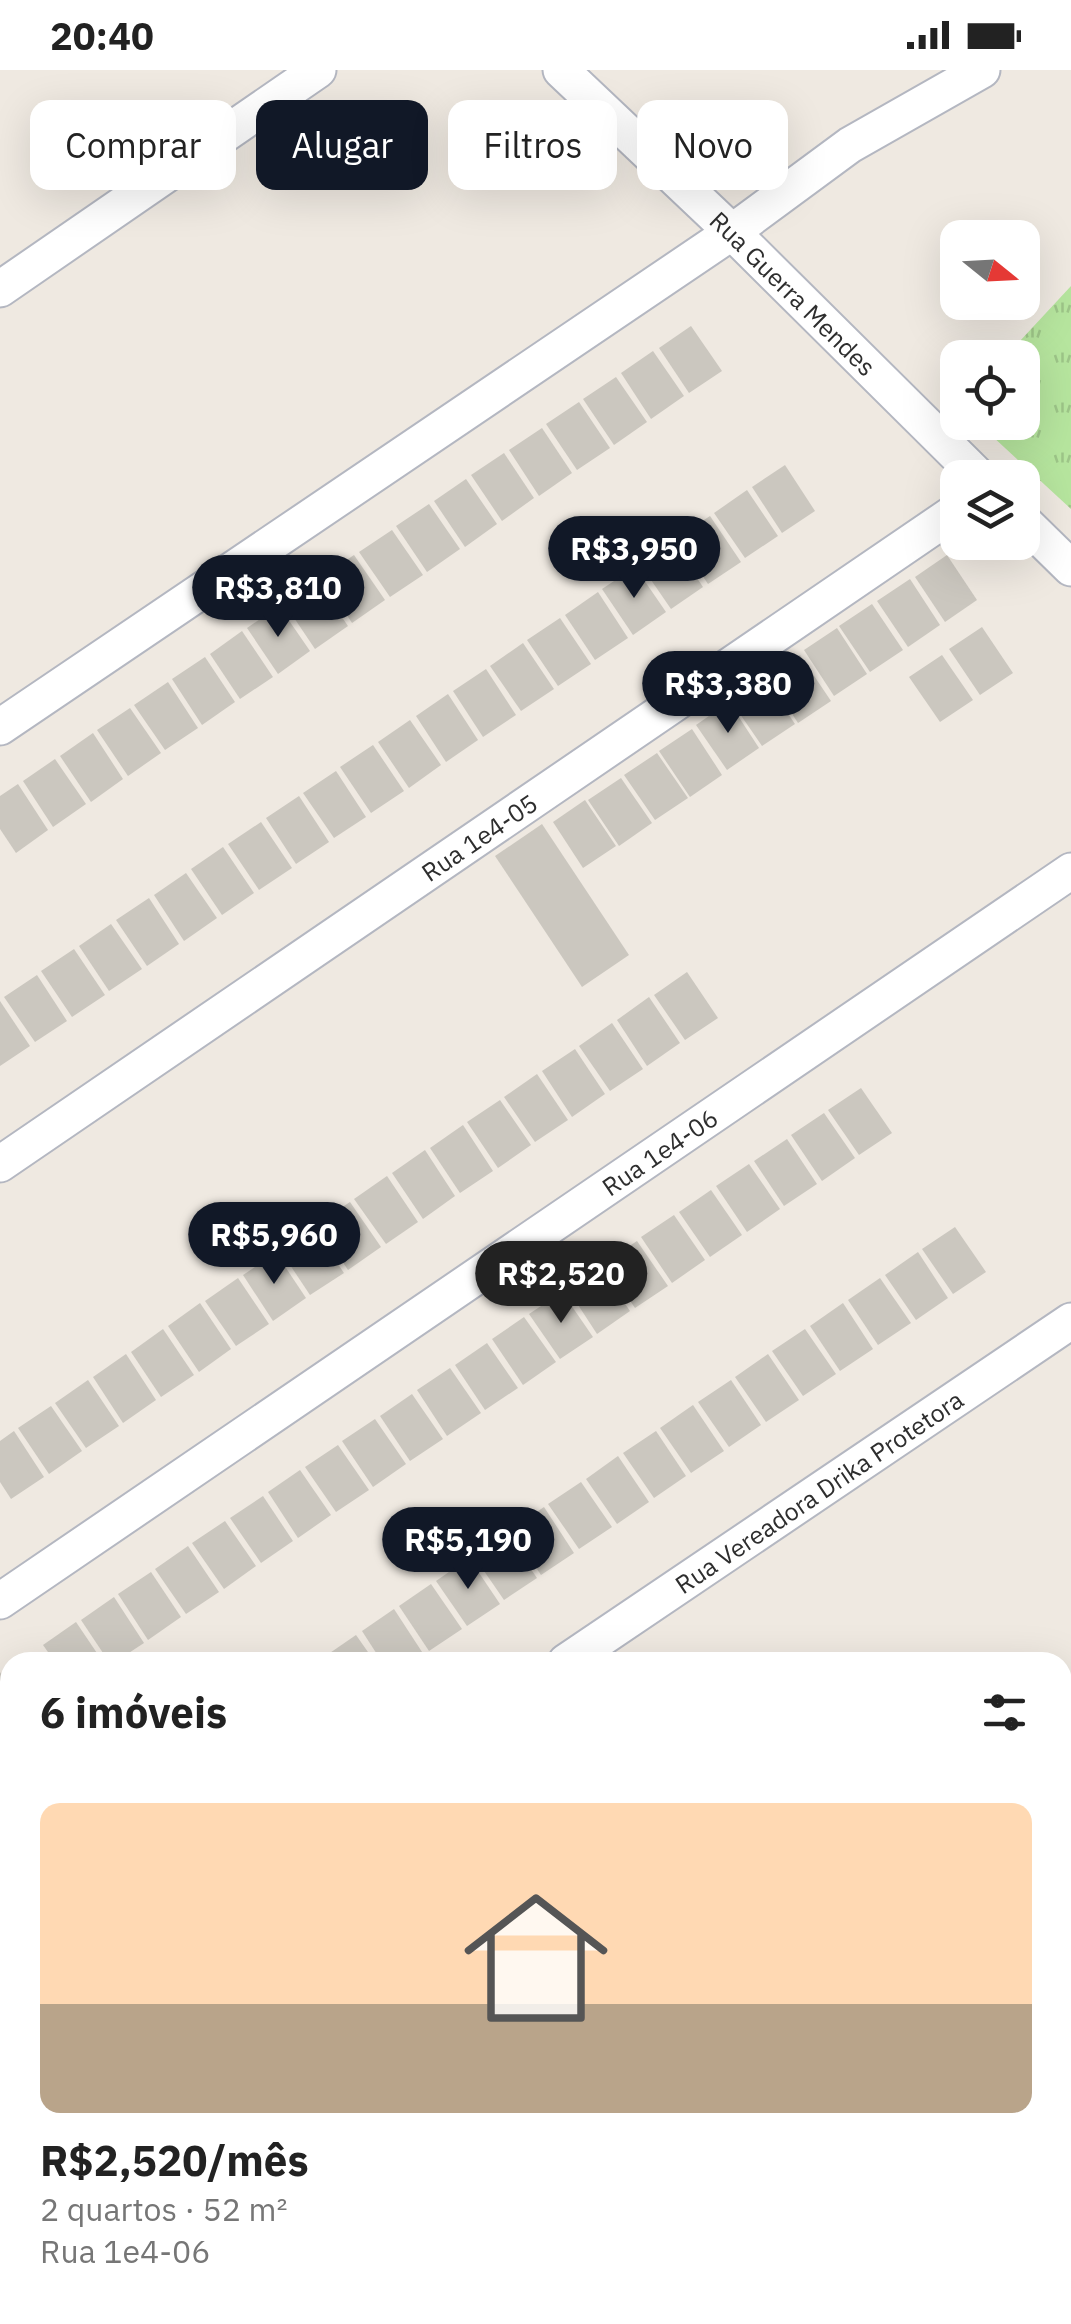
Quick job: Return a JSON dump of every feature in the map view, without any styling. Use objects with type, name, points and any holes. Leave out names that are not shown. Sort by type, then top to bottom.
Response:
[{"type":"street","points":[[0,289],[318,70]]},
{"type":"street","name":"Rua Guerra Mendes","points":[[561,70],[732,232],[962,460]]},
{"type":"street","points":[[0,727],[732,232],[850,145],[982,70]]},
{"type":"street","name":"Rua 1e4-05","points":[[0,1164],[940,522]]},
{"type":"street","points":[[1040,538],[1071,568]]},
{"type":"street","name":"Rua 1e4-06","points":[[0,1601],[1071,871]]},
{"type":"street","name":"Rua Vereadora Drika Protetora","points":[[581,1652],[1071,1321]]},
{"type":"green space","points":[[1071,286],[1071,509],[1040,480],[1040,460],[1018,460],[996,440],[1040,440],[1040,340],[1021,340]]},
{"type":"building","points":[[691,326],[722,371],[689,393],[659,348]]},
{"type":"building","points":[[653,351],[684,396],[651,419],[621,373]]},
{"type":"building","points":[[616,377],[647,422],[614,445],[583,399]]},
{"type":"building","points":[[579,402],[610,448],[577,470],[546,424]]},
{"type":"building","points":[[542,428],[572,473],[539,496],[509,450]]},
{"type":"building","points":[[504,453],[534,498],[502,521],[471,475]]},
{"type":"building","points":[[785,465],[815,511],[782,533],[752,487]]},
{"type":"building","points":[[466,479],[497,524],[465,547],[434,501]]},
{"type":"building","points":[[747,490],[778,536],[745,558],[714,513]]},
{"type":"building","points":[[429,504],[460,549],[427,572],[396,526]]},
{"type":"building","points":[[710,516],[741,562],[708,584],[677,538]]},
{"type":"building","points":[[392,530],[423,575],[390,597],[359,552]]},
{"type":"building","points":[[672,541],[703,587],[671,609],[640,564]]},
{"type":"building","points":[[354,555],[385,600],[352,623],[322,577]]},
{"type":"building","points":[[940,560],[950,560],[977,600],[945,622],[915,577]]},
{"type":"building","points":[[635,567],[666,612],[633,635],[602,589]]},
{"type":"building","points":[[910,579],[940,625],[908,647],[877,601]]},
{"type":"building","points":[[317,581],[348,626],[315,649],[284,603]]},
{"type":"building","points":[[598,592],[628,638],[595,660],[565,615]]},
{"type":"building","points":[[872,604],[903,650],[870,672],[839,626]]},
{"type":"building","points":[[279,606],[310,651],[278,674],[247,628]]},
{"type":"building","points":[[560,618],[591,664],[558,686],[527,640]]},
{"type":"building","points":[[982,627],[1013,673],[980,695],[949,649]]},
{"type":"building","points":[[837,628],[867,674],[834,696],[804,650]]},
{"type":"building","points":[[242,631],[273,677],[240,699],[210,654]]},
{"type":"building","points":[[523,643],[554,689],[521,711],[490,666]]},
{"type":"building","points":[[800,655],[831,701],[798,723],[768,677]]},
{"type":"building","points":[[942,655],[973,700],[940,722],[909,677]]},
{"type":"building","points":[[205,657],[235,702],[202,725],[172,679]]},
{"type":"building","points":[[486,669],[516,715],[483,737],[453,691]]},
{"type":"building","points":[[764,678],[795,724],[762,746],[731,701]]},
{"type":"building","points":[[168,682],[198,728],[165,750],[134,705]]},
{"type":"building","points":[[448,694],[478,740],[446,762],[416,716]]},
{"type":"building","points":[[729,702],[759,748],[727,770],[696,725]]},
{"type":"building","points":[[130,708],[161,753],[128,776],[97,730]]},
{"type":"building","points":[[410,720],[441,765],[409,788],[378,742]]},
{"type":"building","points":[[692,729],[722,775],[690,797],[659,751]]},
{"type":"building","points":[[93,733],[123,779],[91,802],[60,756]]},
{"type":"building","points":[[373,745],[404,791],[371,813],[340,767]]},
{"type":"building","points":[[657,753],[688,798],[655,820],[624,775]]},
{"type":"building","points":[[55,759],[86,804],[53,827],[23,781]]},
{"type":"building","points":[[336,771],[366,817],[334,838],[303,793]]},
{"type":"building","points":[[621,778],[652,823],[619,846],[588,800]]},
{"type":"building","points":[[18,784],[48,830],[16,853],[0,829],[0,796]]},
{"type":"building","points":[[299,796],[329,842],[296,864],[266,818]]},
{"type":"building","points":[[585,800],[616,846],[583,868],[553,822]]},
{"type":"building","points":[[261,822],[292,868],[259,890],[228,844]]},
{"type":"building","points":[[542,824],[629,955],[582,987],[495,856]]},
{"type":"building","points":[[223,847],[254,893],[222,915],[191,869]]},
{"type":"building","points":[[186,873],[217,918],[184,941],[154,895]]},
{"type":"building","points":[[149,898],[179,944],[147,966],[116,920]]},
{"type":"building","points":[[111,924],[142,969],[109,991],[79,946]]},
{"type":"building","points":[[74,949],[105,995],[72,1017],[41,971]]},
{"type":"building","points":[[687,972],[718,1018],[685,1040],[654,995]]},
{"type":"building","points":[[37,975],[67,1021],[35,1042],[4,997]]},
{"type":"building","points":[[649,997],[680,1043],[647,1066],[617,1020]]},
{"type":"building","points":[[0,1001],[30,1046],[0,1066]]},
{"type":"building","points":[[612,1023],[643,1069],[610,1091],[579,1046]]},
{"type":"building","points":[[575,1049],[605,1094],[572,1117],[542,1071]]},
{"type":"building","points":[[537,1074],[568,1120],[535,1142],[504,1097]]},
{"type":"building","points":[[861,1088],[892,1133],[859,1155],[828,1110]]},
{"type":"building","points":[[500,1100],[531,1145],[498,1168],[467,1122]]},
{"type":"building","points":[[824,1113],[855,1158],[822,1181],[791,1135]]},
{"type":"building","points":[[463,1125],[493,1171],[460,1193],[430,1148]]},
{"type":"building","points":[[787,1139],[817,1184],[784,1206],[754,1161]]},
{"type":"building","points":[[425,1150],[455,1196],[423,1219],[392,1173]]},
{"type":"building","points":[[749,1164],[780,1209],[747,1232],[716,1186]]},
{"type":"building","points":[[387,1176],[418,1222],[386,1244],[354,1199]]},
{"type":"building","points":[[711,1190],[742,1235],[710,1257],[679,1212]]},
{"type":"building","points":[[350,1202],[381,1247],[348,1270],[317,1224]]},
{"type":"building","points":[[674,1215],[705,1260],[672,1283],[641,1237]]},
{"type":"building","points":[[313,1227],[344,1273],[310,1295],[280,1250]]},
{"type":"building","points":[[955,1227],[986,1272],[953,1294],[922,1249]]},
{"type":"building","points":[[637,1241],[668,1286],[635,1308],[604,1263]]},
{"type":"building","points":[[918,1252],[948,1298],[916,1320],[885,1275]]},
{"type":"building","points":[[276,1253],[306,1298],[273,1321],[243,1275]]},
{"type":"building","points":[[599,1266],[630,1311],[597,1334],[567,1288]]},
{"type":"building","points":[[238,1278],[269,1324],[236,1346],[205,1301]]},
{"type":"building","points":[[880,1278],[911,1323],[878,1345],[848,1300]]},
{"type":"building","points":[[562,1292],[593,1337],[560,1359],[529,1314]]},
{"type":"building","points":[[200,1303],[231,1349],[199,1372],[168,1326]]},
{"type":"building","points":[[843,1303],[873,1349],[840,1371],[810,1326]]},
{"type":"building","points":[[524,1317],[556,1362],[523,1385],[492,1339]]},
{"type":"building","points":[[163,1329],[194,1375],[161,1397],[131,1352]]},
{"type":"building","points":[[805,1329],[836,1374],[803,1396],[772,1351]]},
{"type":"building","points":[[487,1343],[518,1388],[485,1410],[455,1365]]},
{"type":"building","points":[[126,1354],[156,1400],[123,1423],[93,1377]]},
{"type":"building","points":[[768,1354],[799,1400],[766,1422],[735,1377]]},
{"type":"building","points":[[450,1368],[481,1413],[447,1436],[417,1390]]},
{"type":"building","points":[[88,1380],[119,1426],[86,1448],[55,1403]]},
{"type":"building","points":[[731,1380],[761,1425],[729,1447],[698,1402]]},
{"type":"building","points":[[412,1394],[443,1439],[410,1461],[380,1416]]},
{"type":"building","points":[[693,1405],[724,1451],[691,1473],[660,1428]]},
{"type":"building","points":[[51,1406],[82,1451],[49,1474],[18,1428]]},
{"type":"building","points":[[375,1419],[406,1464],[373,1487],[342,1441]]},
{"type":"building","points":[[14,1431],[44,1477],[11,1499],[0,1482],[0,1441]]},
{"type":"building","points":[[656,1431],[686,1476],[654,1498],[623,1453]]},
{"type":"building","points":[[338,1445],[369,1490],[336,1512],[305,1467]]},
{"type":"building","points":[[618,1456],[649,1502],[617,1524],[586,1479]]},
{"type":"building","points":[[300,1470],[331,1515],[298,1538],[268,1492]]},
{"type":"building","points":[[581,1482],[612,1527],[579,1549],[548,1504]]},
{"type":"building","points":[[263,1496],[293,1541],[261,1563],[230,1518]]},
{"type":"building","points":[[544,1507],[574,1553],[541,1575],[511,1530]]},
{"type":"building","points":[[225,1521],[256,1566],[224,1589],[192,1543]]},
{"type":"building","points":[[506,1533],[537,1578],[504,1600],[473,1555]]},
{"type":"building","points":[[188,1546],[219,1592],[186,1614],[155,1569]]},
{"type":"building","points":[[469,1558],[500,1604],[467,1626],[436,1581]]},
{"type":"building","points":[[151,1572],[181,1617],[148,1640],[118,1594]]},
{"type":"building","points":[[431,1584],[462,1629],[429,1651],[399,1606]]},
{"type":"building","points":[[114,1597],[144,1643],[130,1652],[102,1652],[81,1620]]},
{"type":"building","points":[[394,1609],[422,1652],[376,1652],[362,1631]]},
{"type":"building","points":[[76,1622],[96,1652],[48,1652],[43,1645]]},
{"type":"building","points":[[356,1635],[368,1652],[331,1652]]}]
